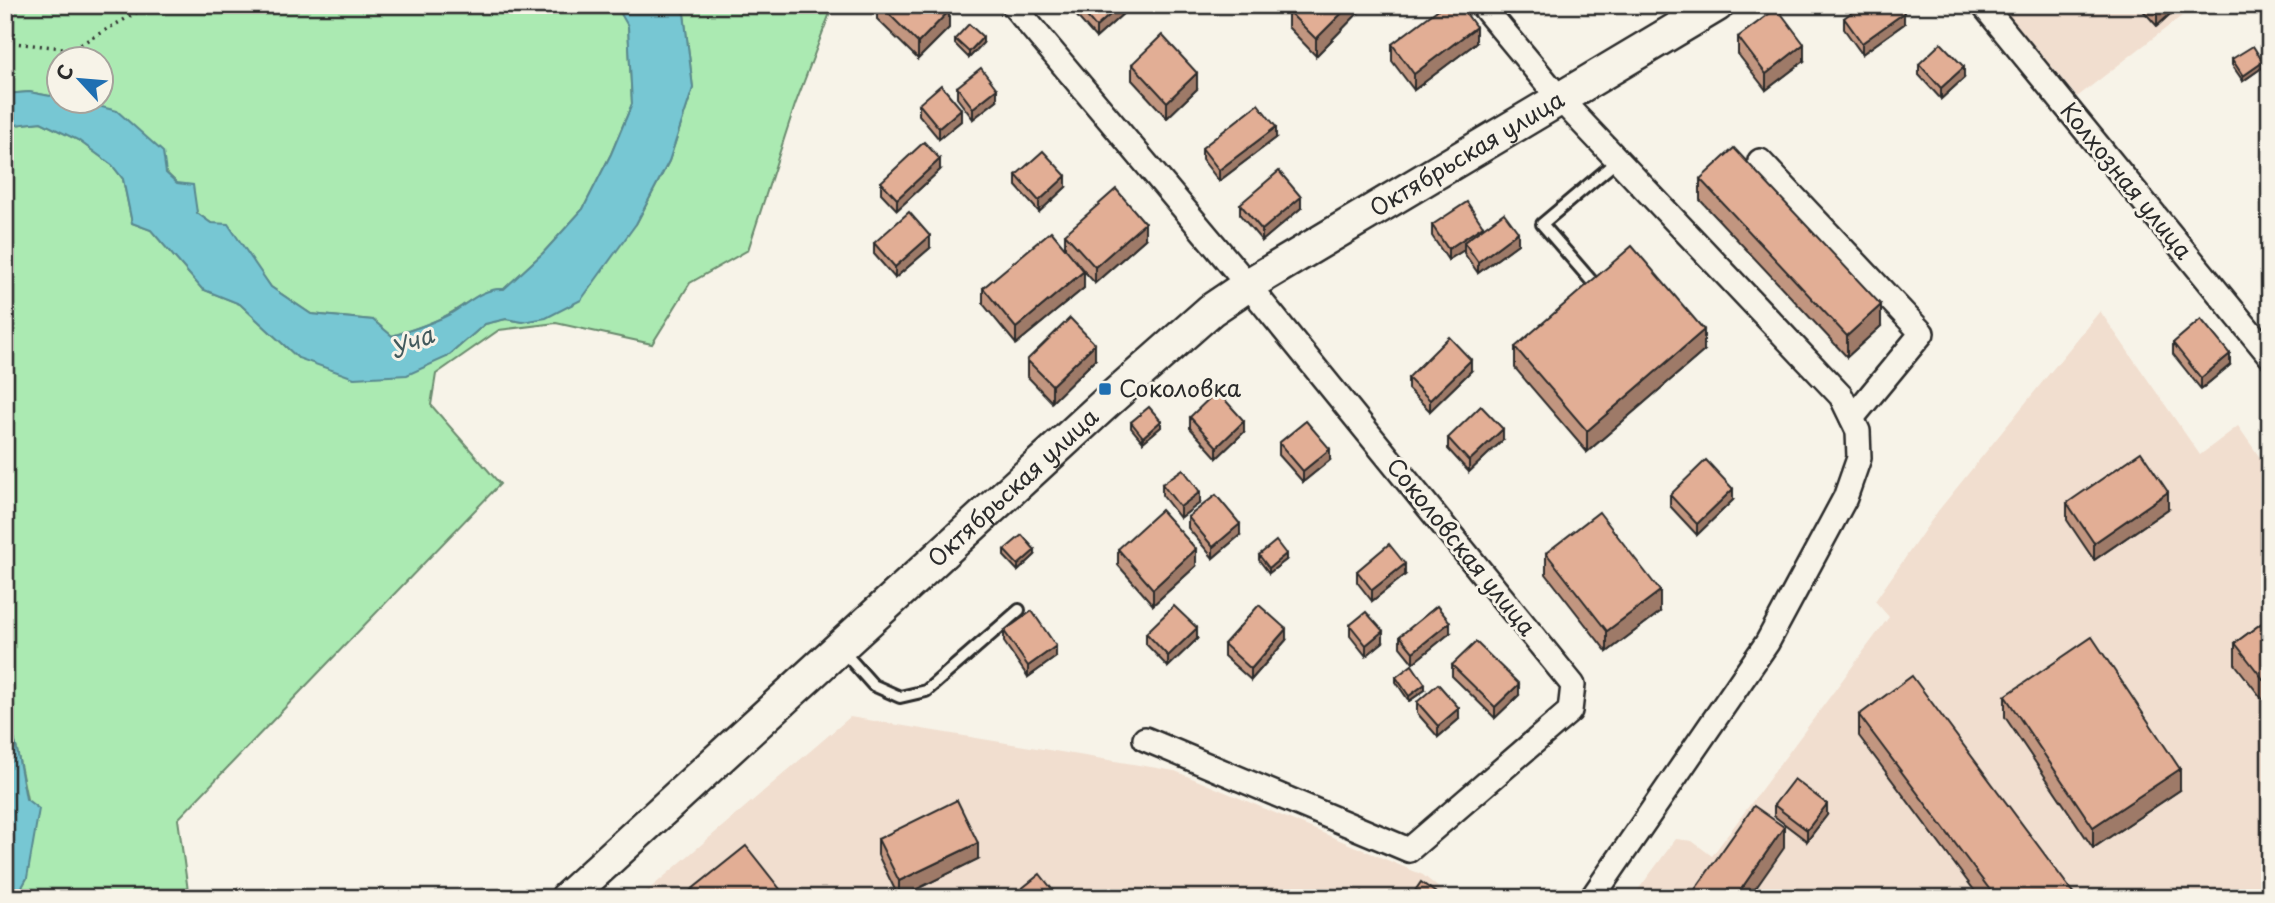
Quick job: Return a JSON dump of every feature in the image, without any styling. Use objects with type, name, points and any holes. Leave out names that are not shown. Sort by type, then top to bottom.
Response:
[{"type":"street","name":"Соколовская улица","points":[[1013,5],[1248,285],[1573,685],[1570,711],[1409,850],[1145,739]]},
{"type":"street","points":[[1482,5],[1560,99],[1841,396],[1858,431],[1859,458],[1845,498],[1767,643],[1592,898]]},
{"type":"street","name":"Октябрьская улица","points":[[567,898],[1211,310],[1248,285],[1717,5]]},
{"type":"street","name":"Колхозная улица","points":[[1983,5],[2270,356]]},
{"type":"street","points":[[1760,161],[1922,334],[1852,418]]},
{"type":"lane","points":[[1602,293],[1542,224],[1618,160]]},
{"type":"lane","points":[[840,648],[873,685],[900,697],[926,691],[1019,610]]},
{"type":"path","points":[[5,43],[72,49],[150,5]]},
{"type":"shaded area","points":[[2000,5],[2196,5],[2077,97]]},
{"type":"shaded area","points":[[2100,311],[2200,455],[2238,426],[2270,472],[2270,898],[1632,898],[1676,839],[1692,841],[1712,856],[1889,617],[1875,601],[1938,511]]},
{"type":"shaded area","points":[[850,717],[1175,771],[1423,875],[1451,898],[639,898]]},
{"type":"green space","points":[[5,5],[616,5],[628,25],[632,104],[611,154],[583,209],[543,253],[504,289],[489,291],[435,321],[392,336],[373,320],[311,314],[271,287],[254,264],[197,213],[194,200],[109,116],[116,116],[116,46],[46,46],[46,95],[29,92],[5,94]]},
{"type":"green space","points":[[683,5],[833,5],[795,105],[748,250],[690,283],[652,344],[556,323],[499,330],[436,374],[431,405],[500,484],[178,819],[189,898],[16,898],[27,878],[27,799],[5,704],[5,432],[12,411],[5,388],[5,126],[41,122],[78,140],[112,165],[123,179],[132,223],[151,230],[202,289],[240,304],[298,358],[447,357],[485,324],[506,319],[523,322],[636,224],[669,161],[693,88]]},
{"type":"water","name":"Уча","points":[[616,5],[683,5],[693,88],[669,161],[636,224],[581,300],[546,318],[523,322],[506,319],[485,324],[447,357],[407,375],[354,378],[298,358],[240,304],[202,289],[151,230],[132,223],[123,179],[112,165],[78,140],[41,122],[5,126],[5,94],[29,92],[46,95],[46,116],[116,116],[117,111],[163,152],[166,173],[177,183],[193,185],[197,213],[211,223],[228,224],[271,287],[311,314],[373,320],[392,336],[443,318],[489,291],[504,289],[543,253],[583,209],[611,154],[632,104],[628,26]]},
{"type":"water","points":[[5,704],[26,799],[39,809],[27,878],[16,898],[5,898]]},
{"type":"building","points":[[880,5],[943,5],[949,11],[918,43]]},
{"type":"building","points":[[1077,5],[1121,5],[1096,27]]},
{"type":"building","points":[[1294,5],[1350,5],[1316,39],[1288,11]]},
{"type":"building","points":[[1444,5],[1460,5],[1476,27],[1414,74],[1392,44]]},
{"type":"building","points":[[1861,5],[1899,5],[1904,13],[1862,43],[1844,18]]},
{"type":"building","points":[[1777,8],[1804,44],[1766,74],[1738,37]]},
{"type":"building","points":[[969,24],[983,37],[969,52],[955,39]]},
{"type":"building","points":[[1162,35],[1197,73],[1167,102],[1132,64]]},
{"type":"building","points":[[1941,43],[1964,67],[1941,88],[1919,64]]},
{"type":"building","points":[[2253,46],[2263,62],[2243,76],[2232,59]]},
{"type":"building","points":[[981,68],[997,89],[973,108],[957,87]]},
{"type":"building","points":[[941,85],[961,109],[939,128],[919,104]]},
{"type":"building","points":[[1258,104],[1276,127],[1219,170],[1202,148]]},
{"type":"building","points":[[924,142],[940,159],[897,199],[881,182]]},
{"type":"building","points":[[1734,148],[1881,305],[1847,336],[1700,179]]},
{"type":"building","points":[[1043,151],[1066,176],[1039,201],[1016,175]]},
{"type":"building","points":[[1279,171],[1301,197],[1262,230],[1240,204]]},
{"type":"building","points":[[1116,189],[1145,223],[1095,267],[1065,234]]},
{"type":"building","points":[[1467,202],[1483,226],[1448,249],[1432,225]]},
{"type":"building","points":[[909,212],[930,236],[895,267],[874,243]]},
{"type":"building","points":[[1504,213],[1518,232],[1478,262],[1464,242]]},
{"type":"building","points":[[1051,231],[1084,271],[1016,328],[983,288]]},
{"type":"building","points":[[1632,246],[1704,330],[1587,431],[1515,347]]},
{"type":"building","points":[[2270,253],[2270,269],[2262,259]]},
{"type":"building","points":[[1070,318],[1095,344],[1052,385],[1027,360]]},
{"type":"building","points":[[2201,319],[2230,354],[2201,378],[2173,343]]},
{"type":"building","points":[[1449,337],[1471,360],[1430,400],[1408,378]]},
{"type":"building","points":[[1217,391],[1244,421],[1217,447],[1190,417]]},
{"type":"building","points":[[1481,406],[1503,429],[1469,461],[1448,438]]},
{"type":"building","points":[[1149,407],[1161,421],[1143,437],[1131,422]]},
{"type":"building","points":[[1306,421],[1330,449],[1303,471],[1279,443]]},
{"type":"building","points":[[2141,452],[2168,492],[2094,543],[2067,503]]},
{"type":"building","points":[[1706,460],[1733,489],[1697,524],[1670,495]]},
{"type":"building","points":[[1183,469],[1200,492],[1180,507],[1162,484]]},
{"type":"building","points":[[1216,495],[1240,524],[1213,547],[1188,517]]},
{"type":"building","points":[[1161,510],[1196,549],[1153,589],[1118,549]]},
{"type":"building","points":[[1599,512],[1660,591],[1607,631],[1546,553]]},
{"type":"building","points":[[1022,535],[1035,550],[1018,565],[1004,550]]},
{"type":"building","points":[[1276,541],[1286,554],[1269,568],[1259,555]]},
{"type":"building","points":[[1389,544],[1405,564],[1372,590],[1357,571]]},
{"type":"building","points":[[1259,605],[1286,629],[1251,669],[1224,644]]},
{"type":"building","points":[[1174,606],[1197,628],[1168,656],[1146,633]]},
{"type":"building","points":[[1437,606],[1450,622],[1413,652],[1400,636]]},
{"type":"building","points":[[1032,611],[1056,646],[1028,666],[1004,631]]},
{"type":"building","points":[[1366,612],[1383,631],[1366,645],[1350,625]]},
{"type":"building","points":[[2270,617],[2270,688],[2235,643]]},
{"type":"building","points":[[2092,637],[2180,769],[2093,827],[2005,696]]},
{"type":"building","points":[[1476,642],[1519,684],[1495,707],[1452,665]]},
{"type":"building","points":[[1412,665],[1425,684],[1409,696],[1396,677]]},
{"type":"building","points":[[1912,676],[2077,898],[1996,898],[1859,715]]},
{"type":"building","points":[[1438,684],[1459,708],[1438,726],[1417,702]]},
{"type":"building","points":[[1794,779],[1827,804],[1807,830],[1774,805]]},
{"type":"building","points":[[957,800],[978,843],[899,881],[878,839]]},
{"type":"building","points":[[1754,806],[1784,827],[1735,898],[1689,898]]},
{"type":"building","points":[[746,846],[787,898],[681,898]]},
{"type":"building","points":[[1040,874],[1059,898],[1010,898]]},
{"type":"building","points":[[1421,882],[1443,898],[1410,898]]},
{"type":"building","points":[[1362,892],[1367,898],[1356,898]]},
{"type":"place","name":"Соколовка","points":[[1105,389]]}]
